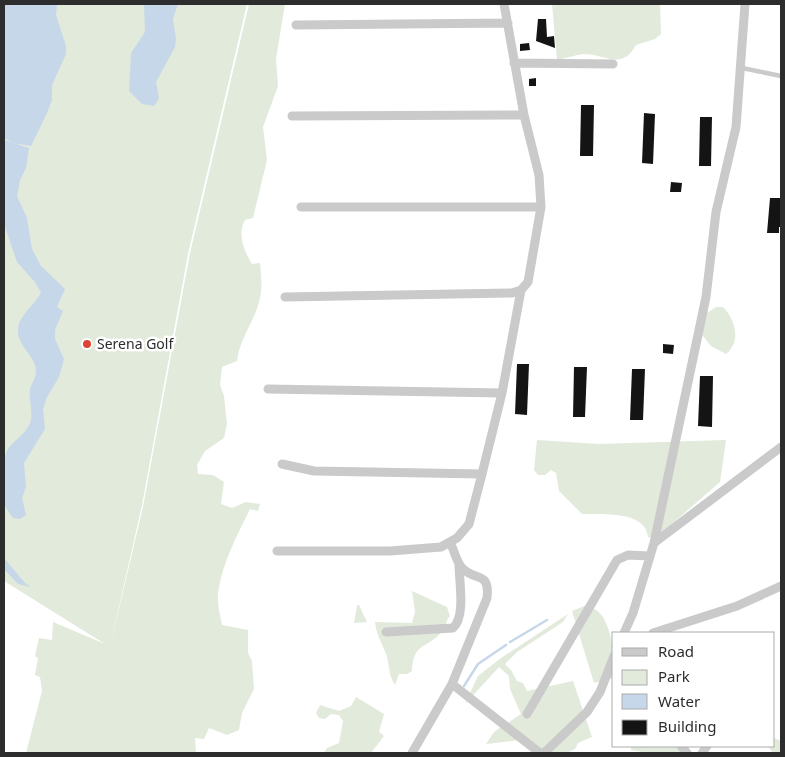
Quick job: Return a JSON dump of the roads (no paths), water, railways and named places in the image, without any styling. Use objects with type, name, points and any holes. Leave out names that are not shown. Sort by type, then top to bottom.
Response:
[{"type":"street","points":[[285,297],[512,293],[521,290],[528,282],[541,207],[539,175],[524,115],[504,4]]},
{"type":"street","points":[[624,632],[633,613],[654,543],[706,297],[716,212],[736,127],[742,68],[745,4]]},
{"type":"street","points":[[296,25],[508,23]]},
{"type":"street","points":[[514,64],[613,64]]},
{"type":"street","points":[[292,116],[524,115]]},
{"type":"street","points":[[300,208],[541,207]]},
{"type":"street","points":[[277,551],[390,551],[442,547],[457,538],[469,524],[482,474],[502,393],[521,290]]},
{"type":"street","points":[[268,389],[502,393]]},
{"type":"street","points":[[654,543],[781,447]]},
{"type":"street","points":[[282,464],[314,471],[482,474]]},
{"type":"street","points":[[412,753],[452,684],[480,616],[488,589],[487,582],[483,578],[464,570],[459,564],[450,542]]},
{"type":"street","points":[[527,714],[617,560],[628,555],[649,556]]},
{"type":"street","points":[[386,632],[453,628],[457,624],[461,610],[459,564]]},
{"type":"street","points":[[656,632],[737,606],[781,586]]},
{"type":"street","points":[[544,753],[587,712],[600,692],[612,661]]},
{"type":"street","points":[[452,684],[540,753]]},
{"type":"lane","points":[[742,68],[781,76]]},
{"type":"water","points":[[4,4],[57,4],[56,15],[66,46],[66,54],[52,85],[52,100],[31,146],[13,143],[4,138]]},
{"type":"water","points":[[144,4],[178,4],[173,19],[176,39],[175,47],[156,82],[159,98],[154,106],[142,104],[129,91],[131,53],[145,32]]},
{"type":"water","points":[[4,140],[29,148],[26,168],[20,180],[17,196],[27,218],[32,249],[41,266],[65,289],[57,307],[63,311],[55,330],[55,339],[64,359],[59,377],[47,397],[43,409],[45,429],[24,463],[26,487],[22,498],[26,515],[20,519],[13,518],[5,504],[3,497],[3,467],[8,449],[26,430],[31,419],[30,389],[36,371],[33,361],[20,341],[18,330],[24,315],[41,292],[17,262],[4,224]]},
{"type":"water","points":[[4,558],[25,583],[31,587],[18,584],[4,569]]},
{"type":"waterway","points":[[510,642],[547,620]]},
{"type":"waterway","points":[[464,686],[478,664],[506,645]]},
{"type":"place","name":"Serena Golf","points":[[87,344]]}]
